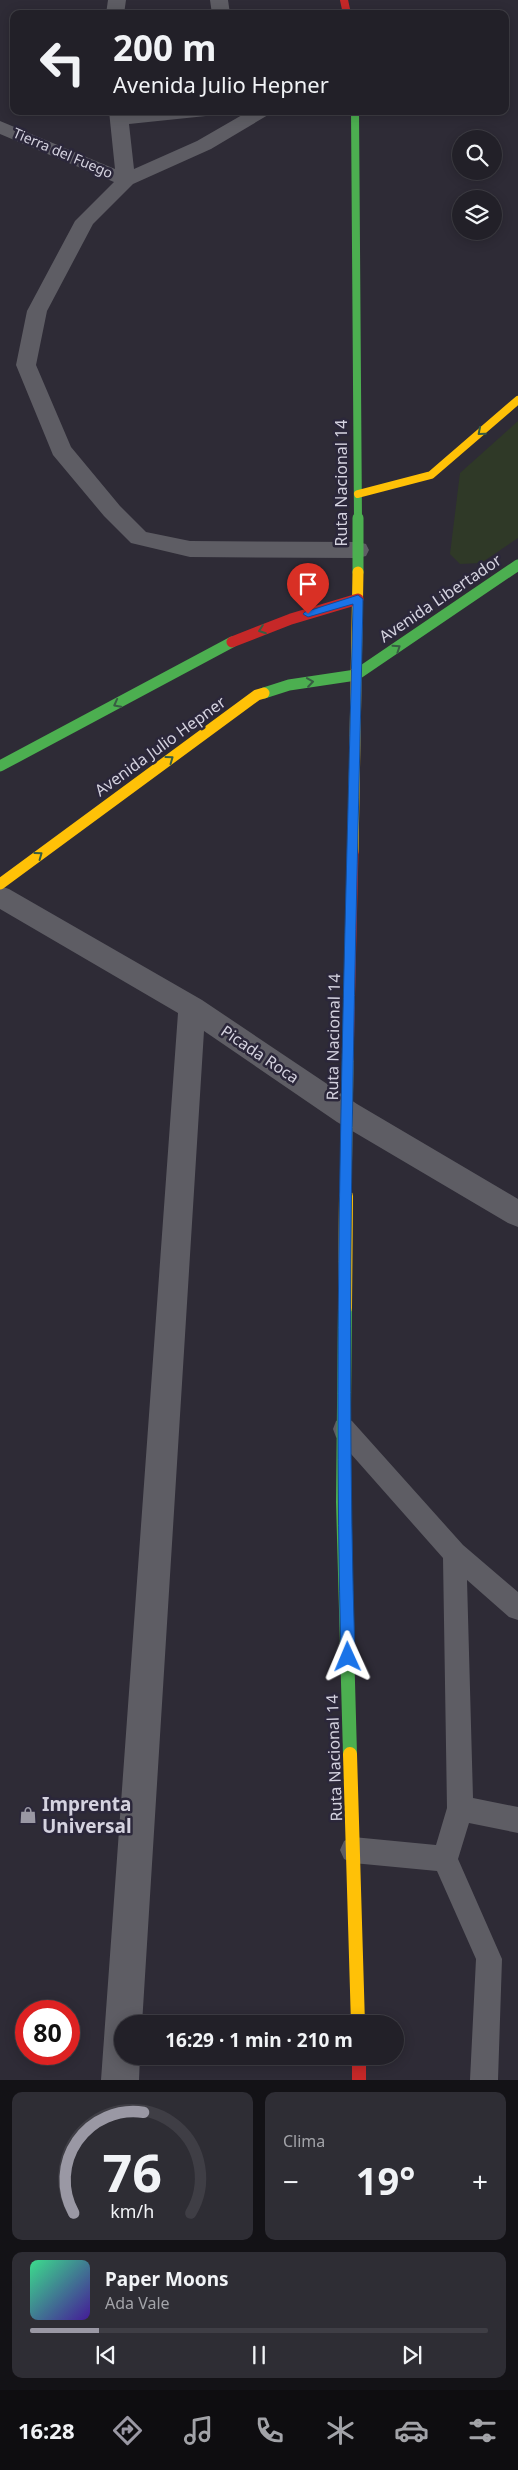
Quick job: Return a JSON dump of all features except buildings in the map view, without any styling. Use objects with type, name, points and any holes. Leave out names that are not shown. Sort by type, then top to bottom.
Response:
[{"type":"main road","name":"Ruta Nacional 14","points":[[355,115],[354,215],[358,599],[347,1113],[343,1502],[358,2015]]},
{"type":"main road","points":[[358,494],[431,474],[518,400]]},
{"type":"main road","name":"Avenida Libertador","points":[[356,675],[518,565]]},
{"type":"main road","points":[[0,766],[237,639],[291,619],[358,599]]},
{"type":"main road","name":"Avenida Julio Hepner","points":[[0,884],[257,695],[289,684],[356,675]]},
{"type":"main road","points":[[359,2065],[360,2080]]},
{"type":"street","points":[[126,180],[118,116],[136,115]]},
{"type":"street","points":[[255,115],[204,145],[126,180],[85,221],[37,311],[26,365],[61,450],[112,511],[139,538],[190,549],[358,550]]},
{"type":"street","name":"Tierra del Fuego","points":[[0,127],[126,180]]},
{"type":"street","name":"Picada Roca","points":[[0,896],[192,1008],[347,1113],[518,1214]]},
{"type":"street","points":[[124,2015],[192,1008]]},
{"type":"street","points":[[120,2080],[121,2065]]},
{"type":"lane","points":[[344,1429],[456,1553],[518,1608]]},
{"type":"lane","points":[[456,1553],[460,1808],[445,1859],[490,1959],[484,2080]]},
{"type":"lane","points":[[460,1808],[518,1820]]},
{"type":"lane","points":[[353,1850],[445,1859]]},
{"type":"green space","points":[[518,421],[518,538],[481,563],[460,564],[450,554],[460,473]]},
{"type":"traffic: fast","points":[[355,115],[358,572]]},
{"type":"traffic: fast","points":[[264,693],[289,685],[356,675],[518,565]]},
{"type":"traffic: fast","points":[[0,766],[232,642]]},
{"type":"traffic: fast","points":[[345,1308],[343,1502],[350,1754]]},
{"type":"traffic: slow","points":[[358,494],[431,475],[518,400]]},
{"type":"traffic: slow","points":[[353,852],[358,572]]},
{"type":"traffic: slow","points":[[0,884],[257,695],[264,693]]},
{"type":"traffic: slow","points":[[345,1308],[348,1060]]},
{"type":"traffic: slow","points":[[350,1754],[358,2015]]},
{"type":"traffic: jam","points":[[344,0],[346,10]]},
{"type":"traffic: jam","points":[[232,642],[291,619],[358,599]]},
{"type":"traffic: jam","points":[[348,1060],[353,852]]},
{"type":"traffic: jam","points":[[359,2065],[359,2080]]},
{"type":"place","name":"Imprenta Universal","points":[[28,1815]]},
{"type":"route","points":[[308,614],[358,599],[347,1113],[343,1502],[348,1657]]}]
